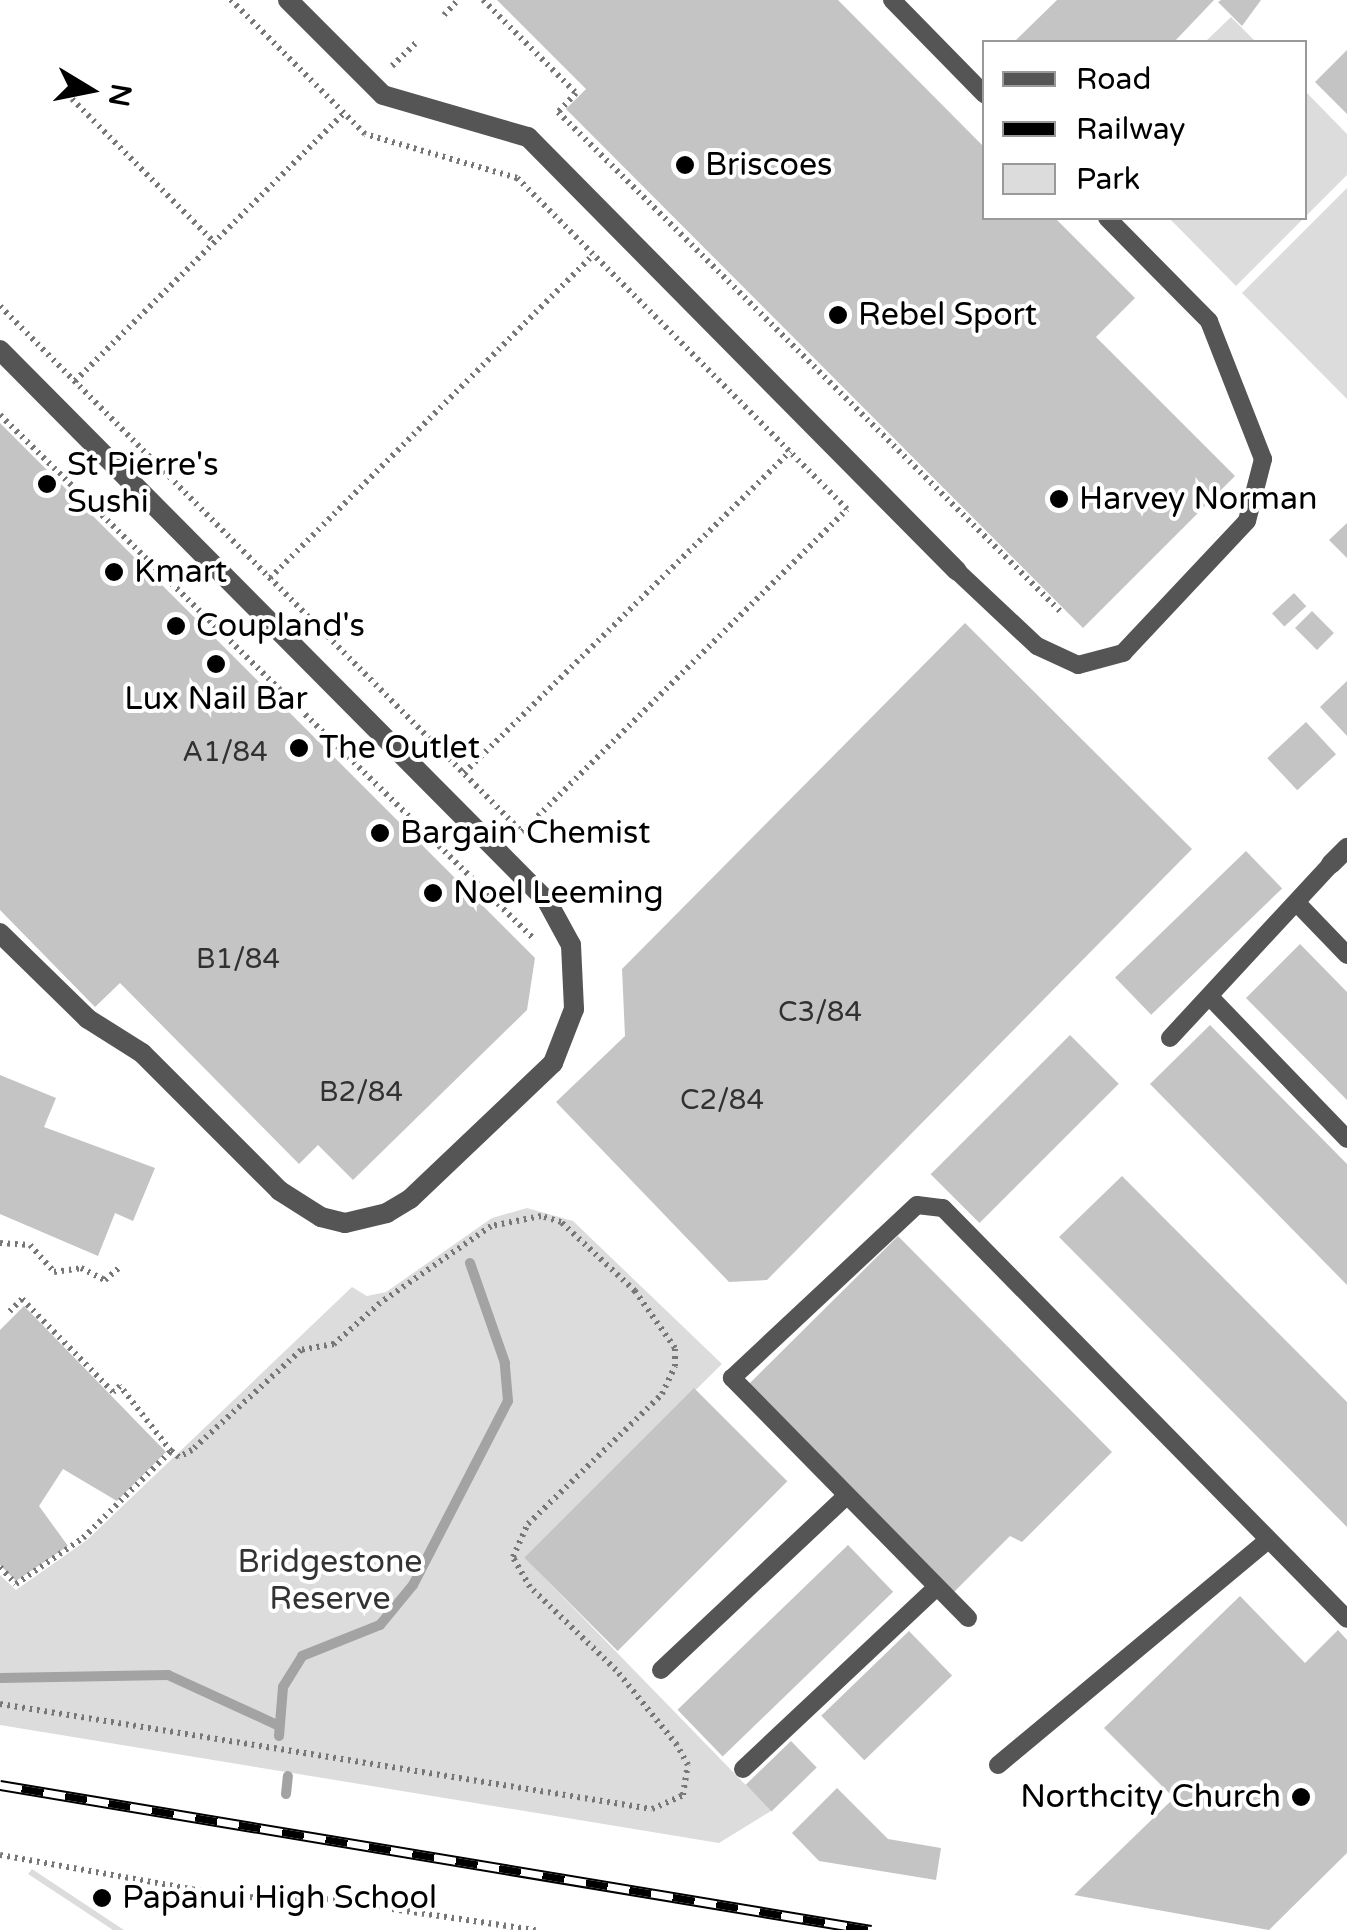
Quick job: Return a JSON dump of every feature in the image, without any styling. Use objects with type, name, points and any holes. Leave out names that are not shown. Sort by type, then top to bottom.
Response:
[{"type":"street","points":[[288,0],[382,96],[528,136],[957,570]]},
{"type":"street","points":[[0,350],[548,900],[571,945],[574,1008],[554,1063],[410,1199],[387,1213],[345,1223],[303,1209],[280,1192],[142,1054],[88,1019],[0,932]]},
{"type":"street","points":[[1331,864],[1347,848]]},
{"type":"lane","points":[[892,0],[982,92]]},
{"type":"lane","points":[[957,570],[1038,646],[1078,664],[1123,652],[1247,520],[1263,459],[1209,321],[1108,220]]},
{"type":"lane","points":[[1170,1038],[1331,864]]},
{"type":"lane","points":[[1297,903],[1347,955]]},
{"type":"lane","points":[[1210,998],[1347,1139]]},
{"type":"lane","points":[[968,1618],[732,1378],[917,1205],[943,1208],[1347,1620]]},
{"type":"lane","points":[[660,1670],[846,1496]]},
{"type":"lane","points":[[998,1765],[1268,1540]]},
{"type":"lane","points":[[744,1768],[935,1588]]},
{"type":"path","points":[[0,306],[522,832],[848,509],[517,178],[365,134],[231,0]]},
{"type":"path","points":[[444,15],[458,0]]},
{"type":"path","points":[[483,0],[576,93],[558,112],[1062,613]]},
{"type":"path","points":[[392,66],[418,41]]},
{"type":"path","points":[[72,99],[214,242]]},
{"type":"path","points":[[74,381],[344,113]]},
{"type":"path","points":[[270,578],[594,254]]},
{"type":"path","points":[[0,415],[542,947]]},
{"type":"path","points":[[464,773],[790,452]]},
{"type":"path","points":[[0,1704],[652,1808],[683,1795],[688,1765],[616,1670],[530,1587],[513,1557],[528,1524],[662,1394],[676,1366],[675,1348],[636,1291],[562,1222],[541,1216],[491,1226],[380,1303],[334,1344],[302,1350],[180,1458],[120,1386],[113,1392],[22,1300],[8,1313]]},
{"type":"path","points":[[0,1243],[30,1245],[54,1272],[81,1268],[106,1280],[121,1266]]},
{"type":"path","points":[[0,1568],[16,1584],[83,1538],[171,1451]]},
{"type":"path","points":[[0,1855],[235,1897],[318,1898],[536,1930]]},
{"type":"green space","points":[[1231,17],[1254,40],[1207,40]]},
{"type":"green space","points":[[1307,93],[1347,134],[1347,175],[1307,215]]},
{"type":"green space","points":[[1347,188],[1347,399],[1242,293]]},
{"type":"green space","points":[[1171,220],[1302,220],[1236,286]]},
{"type":"green space","name":"Bridgestone Reserve","points":[[527,1208],[573,1221],[722,1364],[525,1558],[771,1811],[719,1843],[0,1725],[0,1575],[16,1590],[87,1540],[352,1287],[367,1296],[386,1292],[492,1218]]},
{"type":"green space","points":[[32,1869],[124,1930],[113,1930],[28,1874]]},
{"type":"building","points":[[497,0],[838,0],[982,145],[982,220],[1057,220],[1135,298],[1096,337],[1235,476],[1083,628],[566,109],[586,89]]},
{"type":"building","points":[[1057,0],[1214,0],[1176,40],[1016,40]]},
{"type":"building","points":[[1221,0],[1261,0],[1242,26],[1218,2]]},
{"type":"building","points":[[1347,50],[1347,114],[1315,82]]},
{"type":"building","points":[[0,423],[535,958],[527,1010],[353,1180],[318,1145],[299,1164],[120,983],[95,1007],[0,910]]},
{"type":"building","points":[[1347,523],[1347,558],[1329,540]]},
{"type":"building","points":[[1294,593],[1306,606],[1284,627],[1272,613]]},
{"type":"building","points":[[1312,611],[1334,633],[1317,650],[1295,628]]},
{"type":"building","points":[[965,623],[1192,849],[767,1280],[729,1282],[556,1102],[625,1036],[622,969]]},
{"type":"building","points":[[1347,681],[1347,736],[1320,707]]},
{"type":"building","points":[[1306,722],[1336,754],[1297,790],[1267,758]]},
{"type":"building","points":[[1246,851],[1282,888],[1151,1015],[1115,977]]},
{"type":"building","points":[[1300,944],[1347,992],[1347,1100],[1246,998]]},
{"type":"building","points":[[1210,1025],[1347,1164],[1347,1285],[1150,1084]]},
{"type":"building","points":[[1070,1035],[1119,1084],[979,1223],[931,1174]]},
{"type":"building","points":[[0,1075],[56,1098],[44,1127],[155,1168],[133,1221],[115,1213],[98,1256],[0,1214]]},
{"type":"building","points":[[1122,1176],[1347,1402],[1347,1527],[1059,1237]]},
{"type":"building","points":[[898,1236],[1112,1452],[1022,1542],[1010,1536],[953,1593],[747,1386]]},
{"type":"building","points":[[24,1306],[166,1452],[117,1501],[63,1469],[39,1506],[68,1546],[16,1581],[0,1565],[0,1330]]},
{"type":"building","points":[[694,1388],[787,1481],[618,1651],[524,1558]]},
{"type":"building","points":[[848,1545],[893,1592],[723,1756],[678,1710]]},
{"type":"building","points":[[1240,1596],[1305,1663],[1338,1630],[1347,1640],[1347,1853],[1269,1930],[1074,1895],[1174,1798],[1104,1728]]},
{"type":"building","points":[[909,1631],[952,1676],[864,1760],[821,1716]]},
{"type":"building","points":[[791,1741],[817,1768],[771,1811],[746,1785]]},
{"type":"building","points":[[837,1788],[888,1839],[941,1848],[936,1880],[819,1861],[792,1833]]},
{"type":"waterway","points":[[279,1736],[283,1687],[302,1656],[380,1625],[413,1585],[508,1401],[505,1363],[470,1263]]},
{"type":"waterway","points":[[0,1678],[168,1675],[277,1725]]},
{"type":"waterway","points":[[286,1794],[288,1776]]},
{"type":"railway","points":[[0,1785],[871,1930]]},
{"type":"place","name":"Briscoes","points":[[685,165]]},
{"type":"place","name":"Rebel Sport","points":[[838,315]]},
{"type":"place","name":"St Pierre's Sushi","points":[[47,484]]},
{"type":"place","name":"Harvey Norman","points":[[1059,499]]},
{"type":"place","name":"Kmart","points":[[114,572]]},
{"type":"place","name":"Coupland's","points":[[176,626]]},
{"type":"place","name":"Lux Nail Bar","points":[[216,664]]},
{"type":"place","name":"The Outlet","points":[[299,748]]},
{"type":"place","name":"Bargain Chemist","points":[[380,833]]},
{"type":"place","name":"Noel Leeming","points":[[433,893]]},
{"type":"place","name":"Northcity Church","points":[[1301,1797]]},
{"type":"place","name":"Papanui High School","points":[[102,1898]]}]
